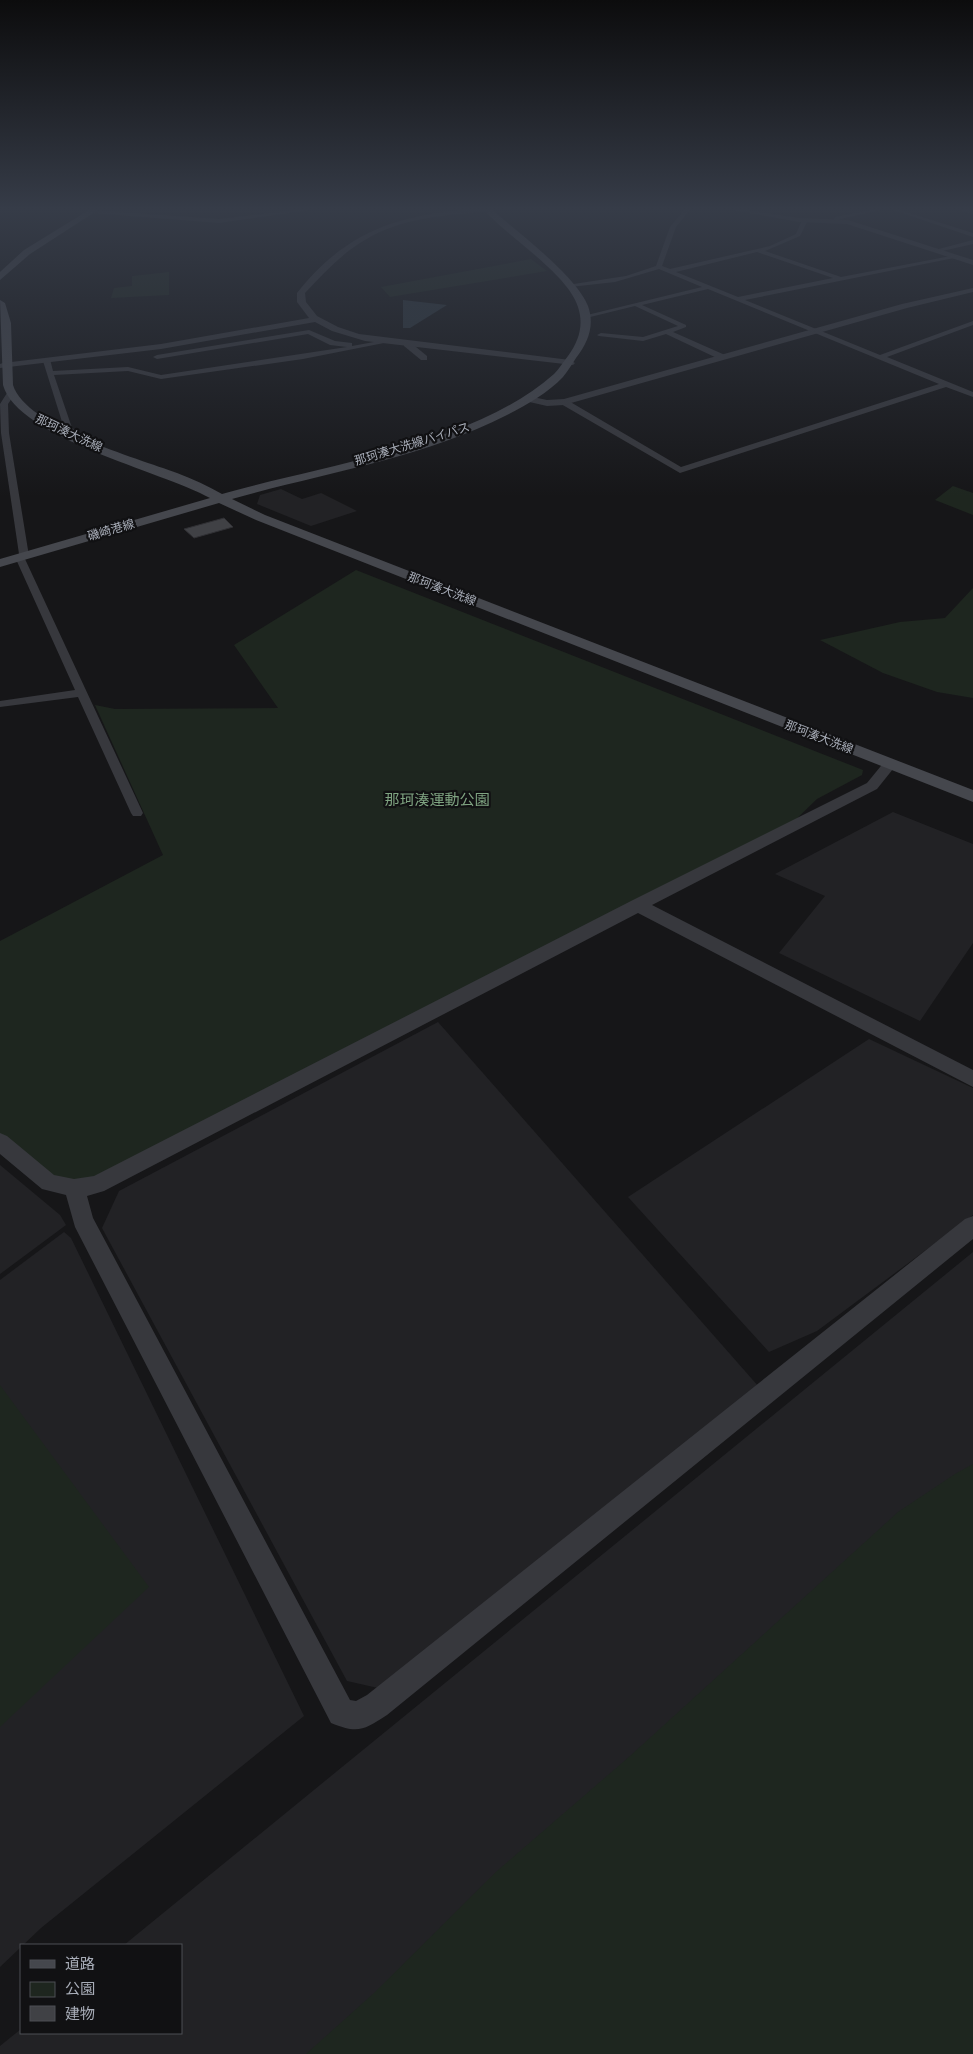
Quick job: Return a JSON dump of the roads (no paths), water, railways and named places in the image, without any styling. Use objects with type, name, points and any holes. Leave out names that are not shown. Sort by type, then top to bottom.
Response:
[{"type":"main road","points":[[2,306],[4,328],[2,366],[5,383],[10,395]]},
{"type":"main road","points":[[582,306],[586,316]]},
{"type":"main road","name":"那珂湊大洗線バイパス","points":[[222,499],[436,440],[482,422],[528,398],[550,383],[570,363],[584,337],[586,316]]},
{"type":"main road","name":"那珂湊大洗線","points":[[10,395],[37,420],[76,438],[179,478],[289,528],[973,796]]},
{"type":"main road","name":"磯崎港線","points":[[0,563],[222,499]]},
{"type":"street","points":[[302,306],[317,319],[346,334],[385,342],[570,363]]},
{"type":"street","points":[[586,316],[633,306]]},
{"type":"street","points":[[601,336],[643,339],[684,326],[639,306]]},
{"type":"street","points":[[755,306],[973,395]]},
{"type":"street","points":[[528,398],[547,403],[564,402],[912,306]]},
{"type":"street","points":[[2,366],[152,348],[266,330],[317,319]]},
{"type":"street","points":[[881,357],[973,323]]},
{"type":"street","points":[[266,330],[288,346]]},
{"type":"street","points":[[152,348],[159,360],[309,332],[333,343],[358,347]]},
{"type":"street","points":[[667,332],[722,358]]},
{"type":"street","points":[[50,373],[128,369],[161,377],[304,357],[385,342]]},
{"type":"street","points":[[407,344],[424,358]]},
{"type":"street","points":[[47,361],[67,425],[76,438]]},
{"type":"street","points":[[564,402],[680,470],[946,384]]},
{"type":"street","points":[[10,395],[4,404],[3,443],[22,556],[80,693],[137,813]]},
{"type":"street","points":[[0,704],[80,693]]},
{"type":"street","points":[[0,1142],[49,1183],[74,1188],[97,1185],[637,905],[872,786],[890,764]]},
{"type":"street","points":[[637,905],[973,1079]]},
{"type":"street","points":[[74,1188],[83,1220],[341,1712],[359,1716],[377,1705],[973,1226]]},
{"type":"park label","name":"那珂湊運動公園","points":[[437,800]]}]
